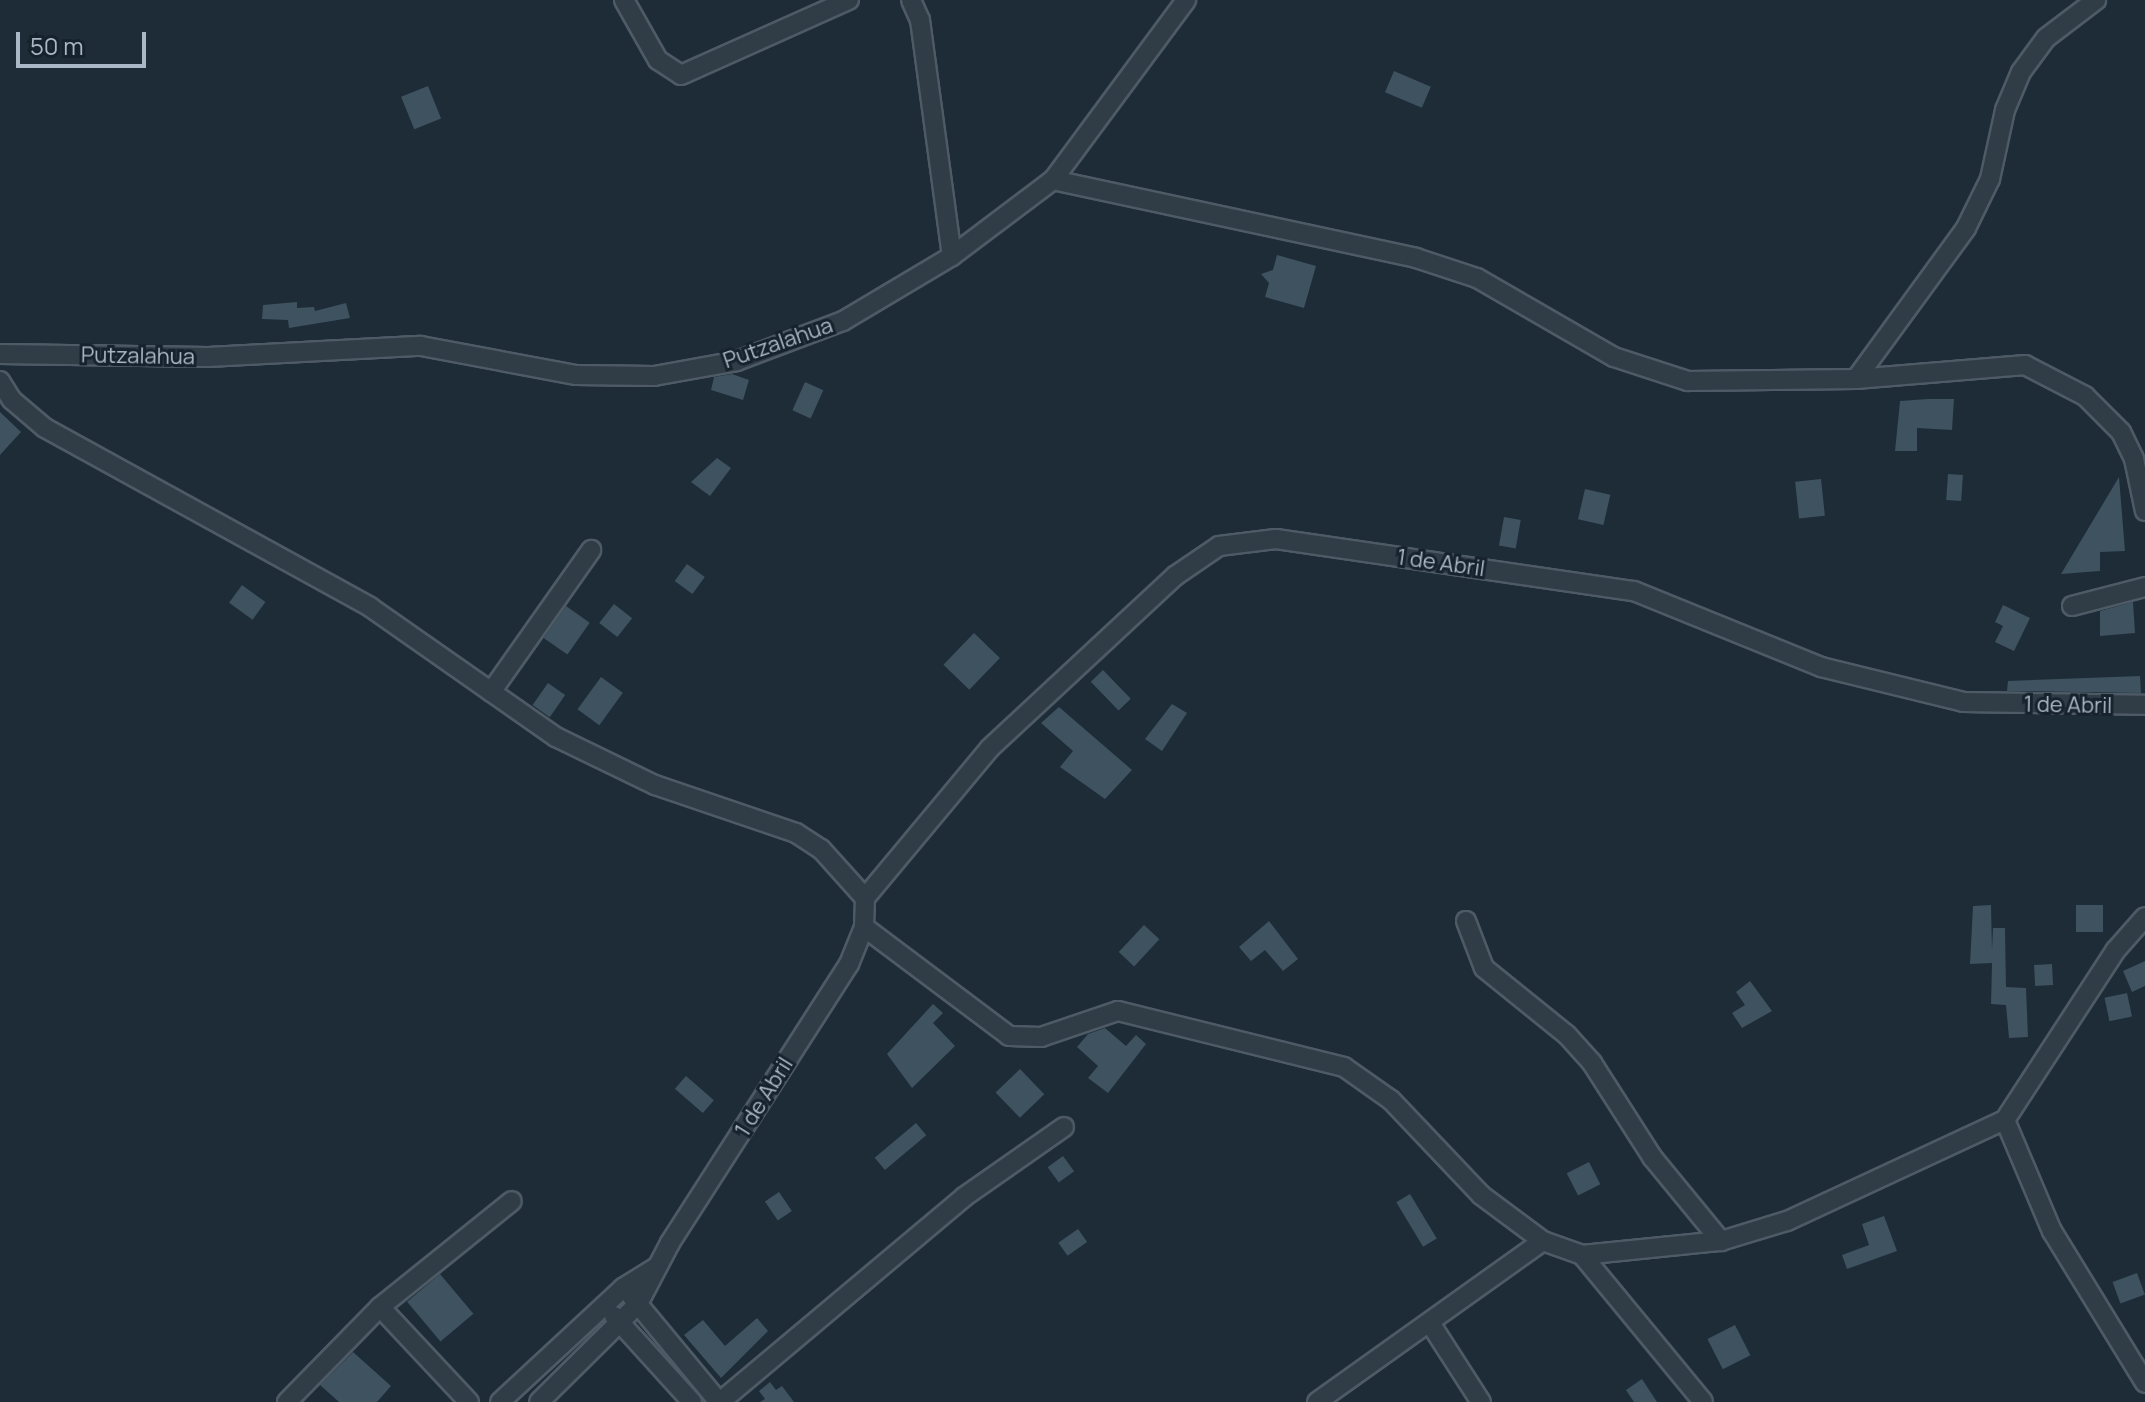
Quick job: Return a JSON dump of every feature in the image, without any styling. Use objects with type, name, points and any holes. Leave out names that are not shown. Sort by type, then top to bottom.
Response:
[{"type":"street","points":[[624,0],[658,60],[681,75],[849,0]]},
{"type":"street","points":[[911,0],[920,20],[952,256]]},
{"type":"street","name":"Putzalahua","points":[[0,354],[208,357],[421,346],[576,375],[654,376],[737,361],[843,321],[952,256],[1053,180],[1186,0]]},
{"type":"street","points":[[1856,379],[1966,228],[1990,179],[2005,110],[2021,72],[2046,38],[2096,0]]},
{"type":"street","points":[[1053,180],[1416,258],[1477,278],[1614,357],[1688,381],[1856,379],[2025,365],[2085,396],[2121,432],[2134,459],[2145,511]]},
{"type":"street","points":[[0,381],[12,400],[45,428],[111,469],[330,583],[491,692],[605,764],[796,833],[821,849],[865,898],[864,927],[1009,1036],[1041,1037],[1118,1011],[1344,1067],[1391,1100],[1481,1195],[1543,1241],[1582,1255],[1721,1241],[1787,1221],[1875,1185],[2005,1120],[2115,951],[2145,917]]},
{"type":"street","name":"1 de Abril","points":[[865,898],[990,748],[1175,576],[1219,546],[1276,539],[1634,591],[1821,667],[1963,702],[2145,705]]},
{"type":"street","points":[[491,692],[591,550]]},
{"type":"street","points":[[2072,606],[2145,587]]},
{"type":"street","points":[[1466,921],[1484,968],[1567,1035],[1592,1063],[1652,1157],[1721,1241]]},
{"type":"street","name":"1 de Abril","points":[[539,1402],[638,1304],[659,1265],[849,964],[864,927]]},
{"type":"street","points":[[2005,1120],[2052,1231],[2145,1383]]},
{"type":"street","points":[[623,1288],[720,1402],[964,1197],[1064,1127]]},
{"type":"street","points":[[287,1402],[380,1307],[512,1201]]},
{"type":"street","points":[[1317,1402],[1543,1241]]},
{"type":"street","points":[[1582,1255],[1703,1402]]},
{"type":"street","name":"1 de Abril","points":[[500,1402],[623,1288],[659,1265]]},
{"type":"street","points":[[604,1306],[692,1402]]},
{"type":"street","points":[[380,1307],[469,1402]]},
{"type":"street","points":[[1430,1323],[1481,1402]]},
{"type":"building","points":[[1394,71],[1431,87],[1422,108],[1385,92]]},
{"type":"building","points":[[428,86],[441,118],[414,129],[401,97]]},
{"type":"building","points":[[1277,255],[1316,266],[1304,308],[1265,297],[1269,283],[1261,274],[1273,270]]},
{"type":"building","points":[[297,302],[297,308],[314,307],[315,311],[346,303],[350,318],[289,328],[288,320],[262,319],[263,305]]},
{"type":"building","points":[[732,374],[749,380],[743,400],[711,390],[714,377]]},
{"type":"building","points":[[805,382],[823,390],[811,418],[792,410]]},
{"type":"building","points":[[1954,399],[1952,430],[1917,428],[1917,451],[1895,451],[1900,401]]},
{"type":"building","points":[[0,412],[21,432],[0,455]]},
{"type":"building","points":[[717,458],[731,468],[710,496],[691,482]]},
{"type":"building","points":[[1948,474],[1963,475],[1961,501],[1946,500]]},
{"type":"building","points":[[2119,477],[2125,551],[2100,552],[2100,571],[2061,574]]},
{"type":"building","points":[[1821,479],[1825,516],[1799,519],[1795,482]]},
{"type":"building","points":[[1585,489],[1610,495],[1603,525],[1578,519]]},
{"type":"building","points":[[1504,517],[1521,520],[1516,549],[1499,546]]},
{"type":"building","points":[[687,564],[705,577],[692,594],[675,581]]},
{"type":"building","points":[[242,585],[265,602],[253,620],[229,603]]},
{"type":"building","points":[[2133,602],[2135,633],[2100,636],[2100,611]]},
{"type":"building","points":[[614,604],[632,618],[617,637],[599,623]]},
{"type":"building","points":[[2003,605],[2030,618],[2014,651],[1995,642],[2003,626],[1995,622]]},
{"type":"building","points":[[566,606],[590,623],[567,655],[544,638]]},
{"type":"building","points":[[974,633],[1000,658],[969,690],[943,665]]},
{"type":"building","points":[[1103,670],[1131,699],[1119,711],[1091,682]]},
{"type":"building","points":[[2140,676],[2141,693],[2007,691],[2008,681]]},
{"type":"building","points":[[601,677],[623,693],[599,725],[577,709]]},
{"type":"building","points":[[548,683],[565,695],[550,717],[533,705]]},
{"type":"building","points":[[1172,704],[1187,713],[1162,751],[1145,739]]},
{"type":"building","points":[[1059,707],[1132,770],[1105,799],[1060,767],[1073,751],[1041,723]]},
{"type":"building","points":[[1991,905],[1992,950],[1993,928],[2005,928],[2006,987],[2026,988],[2028,1037],[2009,1038],[2006,1005],[1991,1004],[1992,963],[1970,964],[1973,906]]},
{"type":"building","points":[[2076,905],[2103,905],[2103,932],[2076,932]]},
{"type":"building","points":[[1269,921],[1298,959],[1283,971],[1265,950],[1251,961],[1239,947]]},
{"type":"building","points":[[1144,925],[1159,939],[1134,966],[1119,952]]},
{"type":"building","points":[[2145,961],[2145,986],[2132,992],[2123,971]]},
{"type":"building","points":[[2052,964],[2053,985],[2035,986],[2034,965]]},
{"type":"building","points":[[1750,981],[1772,1011],[1742,1028],[1732,1013],[1745,1005],[1736,992]]},
{"type":"building","points":[[2127,993],[2132,1016],[2109,1021],[2105,998]]},
{"type":"building","points":[[933,1004],[943,1013],[933,1023],[955,1046],[912,1088],[887,1054]]},
{"type":"building","points":[[1105,1028],[1126,1046],[1136,1035],[1146,1044],[1108,1093],[1088,1078],[1098,1066],[1077,1047],[1088,1034]]},
{"type":"building","points":[[1020,1069],[1044,1094],[1020,1118],[996,1093]]},
{"type":"building","points":[[686,1076],[714,1100],[703,1113],[675,1089]]},
{"type":"building","points":[[916,1123],[926,1135],[885,1170],[875,1158]]},
{"type":"building","points":[[1063,1156],[1074,1171],[1059,1183],[1048,1167]]},
{"type":"building","points":[[1589,1162],[1600,1184],[1578,1196],[1567,1173]]},
{"type":"building","points":[[779,1192],[792,1211],[778,1221],[765,1202]]},
{"type":"building","points":[[1410,1194],[1437,1239],[1423,1247],[1396,1202]]},
{"type":"building","points":[[1884,1216],[1897,1251],[1847,1269],[1842,1255],[1869,1245],[1862,1224]]},
{"type":"building","points":[[1078,1229],[1087,1242],[1068,1256],[1058,1243]]},
{"type":"building","points":[[2137,1273],[2145,1295],[2120,1304],[2113,1282]]},
{"type":"building","points":[[440,1274],[473,1314],[440,1341],[407,1302]]},
{"type":"building","points":[[757,1318],[768,1331],[721,1378],[684,1335],[703,1320],[725,1346]]},
{"type":"building","points":[[1735,1325],[1750,1355],[1723,1369],[1707,1339]]},
{"type":"building","points":[[353,1352],[391,1386],[377,1402],[339,1402],[320,1385]]},
{"type":"building","points":[[1642,1379],[1657,1402],[1634,1402],[1626,1390]]},
{"type":"building","points":[[770,1382],[776,1390],[782,1386],[794,1402],[760,1402],[765,1399],[759,1391]]}]
